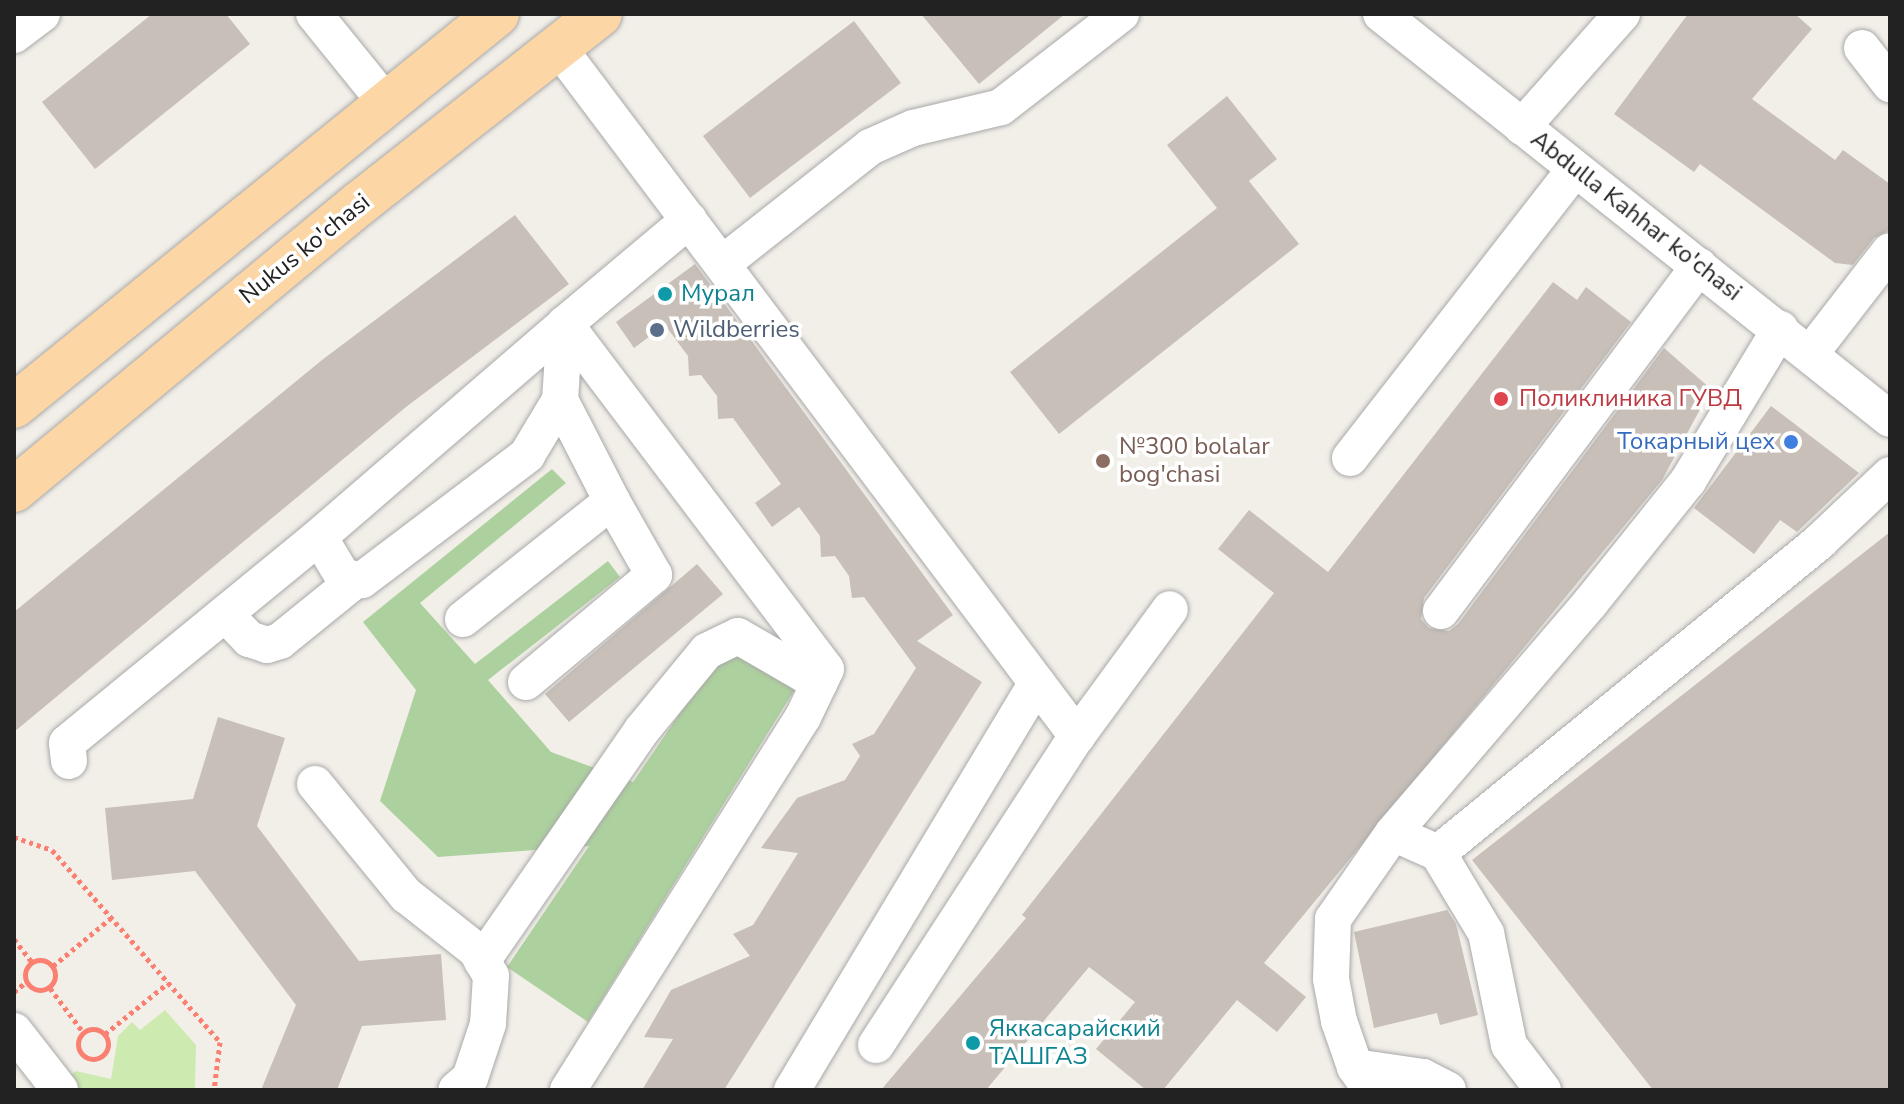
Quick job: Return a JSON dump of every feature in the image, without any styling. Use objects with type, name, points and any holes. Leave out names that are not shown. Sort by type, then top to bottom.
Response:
[{"type":"main road","points":[[14,406],[497,14]]},
{"type":"main road","name":"Nukus ko'chasi","points":[[14,490],[360,203],[600,14]]},
{"type":"street","points":[[14,35],[42,14]]},
{"type":"street","points":[[314,14],[387,104]]},
{"type":"street","points":[[722,264],[870,147],[913,128],[1001,107],[1121,14]]},
{"type":"street","name":"Abdulla Kahhar ko'chasi","points":[[1381,14],[1890,419]]},
{"type":"street","points":[[1522,127],[1622,14]]},
{"type":"street","points":[[558,47],[1077,736]]},
{"type":"street","points":[[1862,48],[1890,84]]},
{"type":"street","points":[[1350,458],[1575,169]]},
{"type":"street","points":[[69,761],[67,743],[314,541],[689,220]]},
{"type":"street","points":[[1810,354],[1890,251]]},
{"type":"street","points":[[1441,611],[1699,266]]},
{"type":"street","points":[[314,541],[324,545],[343,577],[362,580],[527,455],[560,400],[565,324]]},
{"type":"street","points":[[565,324],[826,669],[803,717],[568,1090]]},
{"type":"street","points":[[1448,1090],[1423,1077],[1363,1079],[1331,979],[1333,919],[1393,833],[1591,602],[1688,481],[1780,329]]},
{"type":"street","points":[[526,682],[654,575],[560,400]]},
{"type":"street","points":[[1438,853],[1820,541],[1890,475]]},
{"type":"street","points":[[463,619],[612,501]]},
{"type":"street","points":[[225,614],[249,639],[267,645],[280,641],[354,581]]},
{"type":"street","points":[[876,1045],[1077,736],[1170,609]]},
{"type":"street","points":[[482,961],[642,730],[707,651],[738,636],[819,683]]},
{"type":"street","points":[[792,1090],[1037,683]]},
{"type":"street","points":[[315,784],[406,895],[476,950],[491,976],[488,1024],[470,1078],[456,1090]]},
{"type":"street","points":[[1393,833],[1438,853],[1486,933],[1509,1045],[1543,1090]]},
{"type":"street","points":[[14,1031],[60,1090]]},
{"type":"path","points":[[14,837],[52,850],[220,1042],[214,1090]]},
{"type":"path","points":[[53,966],[111,918]]},
{"type":"path","points":[[14,939],[32,962]]},
{"type":"path","points":[[26,982],[39,991],[50,988],[56,975],[53,966],[45,960],[32,962]]},
{"type":"path","points":[[14,992],[26,982],[32,962]]},
{"type":"path","points":[[105,1034],[168,983]]},
{"type":"path","points":[[50,988],[83,1032]]},
{"type":"path","points":[[83,1032],[97,1029],[105,1034]]},
{"type":"path","points":[[83,1032],[77,1046],[92,1059],[105,1053],[105,1034]]},
{"type":"green space","points":[[552,469],[566,483],[420,603],[475,664],[608,561],[620,577],[488,680],[551,752],[633,782],[732,637],[802,678],[588,1022],[507,967],[589,846],[438,857],[380,801],[416,690],[363,622]]},
{"type":"green space","points":[[165,1010],[196,1045],[195,1090],[74,1090],[66,1079],[76,1071],[111,1079],[118,1036],[132,1022],[140,1030]]},
{"type":"building","points":[[152,14],[226,14],[250,44],[95,169],[42,102]]},
{"type":"building","points":[[921,14],[1065,14],[979,84]]},
{"type":"building","points":[[1688,14],[1795,14],[1812,29],[1752,99],[1835,160],[1843,150],[1890,184],[1890,230],[1874,238],[1853,265],[1835,263],[1700,164],[1694,172],[1614,114]]},
{"type":"building","points":[[854,21],[901,83],[750,198],[703,136]]},
{"type":"building","points":[[1227,96],[1277,159],[1249,181],[1299,244],[1059,434],[1010,372],[1217,208],[1167,145]]},
{"type":"building","points":[[515,215],[569,284],[406,407],[14,732],[14,612],[322,360]]},
{"type":"building","points":[[695,264],[953,615],[917,641],[982,682],[724,1090],[642,1090],[673,1039],[644,1037],[671,990],[750,956],[733,934],[753,925],[798,853],[761,848],[797,798],[845,780],[860,756],[852,744],[874,734],[916,668],[864,597],[852,598],[849,576],[835,556],[821,557],[820,536],[799,507],[772,527],[755,503],[781,484],[733,418],[718,419],[717,396],[701,375],[689,376],[688,356],[665,325],[634,348],[616,322]]},
{"type":"building","points":[[1553,282],[1577,300],[1586,287],[1631,322],[1424,598],[1421,619],[1429,628],[1449,631],[1458,624],[1664,348],[1711,389],[1662,480],[1264,963],[1306,997],[1277,1032],[1237,1000],[1163,1090],[1146,1090],[1096,1049],[1135,1002],[1089,967],[986,1090],[881,1090],[1026,918],[1022,915],[1274,593],[1218,549],[1249,510],[1328,572]]},
{"type":"building","points":[[1771,406],[1859,473],[1797,532],[1780,520],[1754,554],[1694,508]]},
{"type":"building","points":[[1890,532],[1890,1090],[1653,1090],[1472,860]]},
{"type":"building","points":[[697,564],[723,594],[569,722],[545,694]]},
{"type":"building","points":[[218,717],[285,738],[257,826],[359,961],[441,954],[446,1020],[362,1026],[337,1090],[261,1090],[296,1005],[195,871],[112,880],[105,808],[193,799]]},
{"type":"building","points":[[1447,910],[1456,924],[1478,1015],[1440,1025],[1437,1013],[1374,1028],[1354,932]]},
{"type":"place","name":"Мурал","points":[[665,294]]},
{"type":"place","name":"Wildberries","points":[[657,330]]},
{"type":"place","name":"Поликлиника ГУВД","points":[[1501,399]]},
{"type":"place","name":"Токарный цех","points":[[1791,442]]},
{"type":"place","name":"№300 bolalar bog'chasi","points":[[1103,461]]},
{"type":"place","name":"Яккасарайский ТАШГАЗ","points":[[973,1043]]}]
